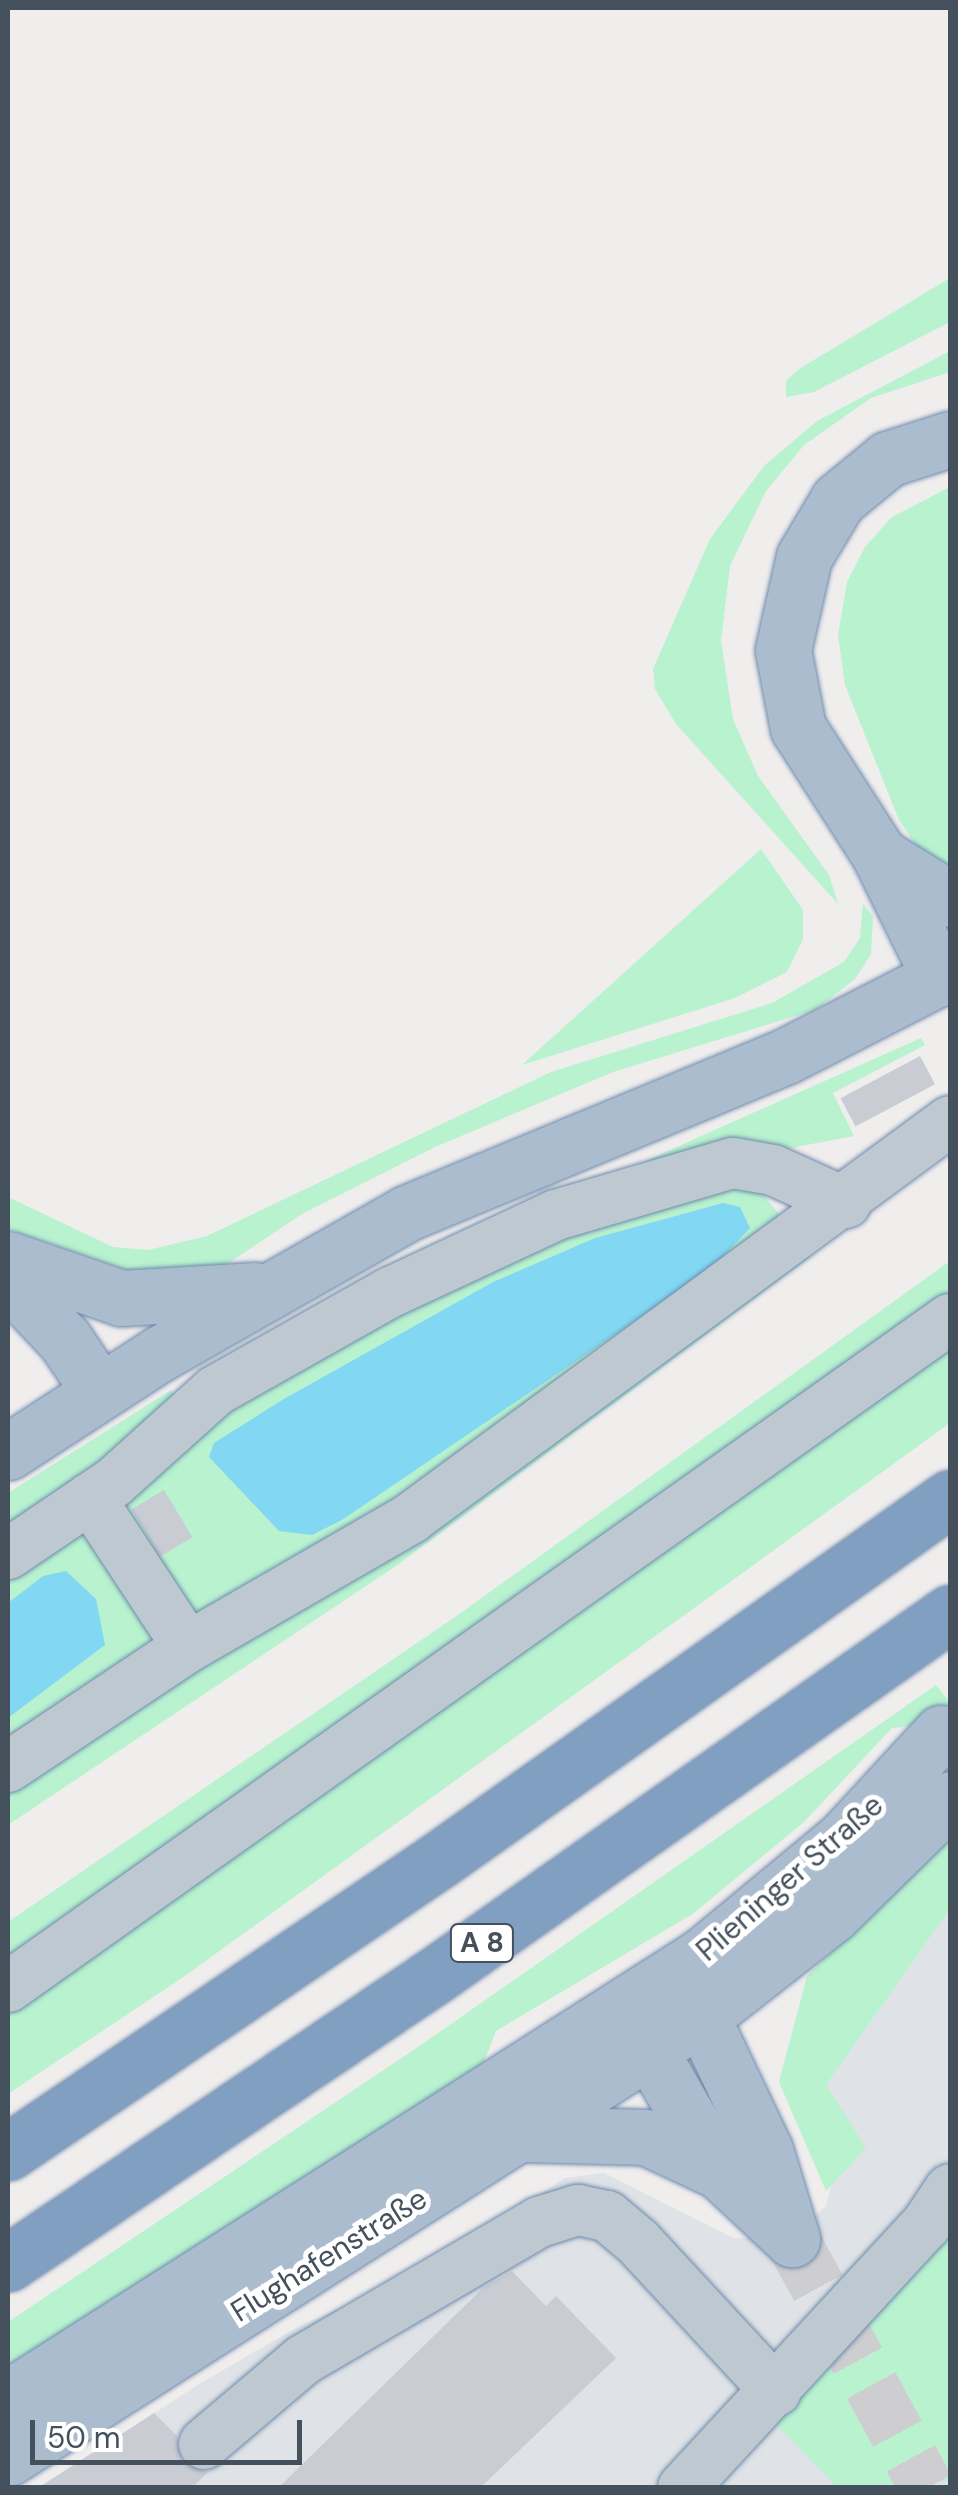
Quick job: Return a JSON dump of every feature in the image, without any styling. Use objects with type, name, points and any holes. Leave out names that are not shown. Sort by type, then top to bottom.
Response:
[{"type":"highway","points":[[8,2152],[482,1830],[950,1498]]},
{"type":"highway","name":"A 8","points":[[8,2263],[437,1974],[950,1613]]},
{"type":"main road","points":[[8,1452],[99,1391],[437,1198],[762,1066],[945,975],[879,854],[793,716],[785,626],[804,557],[845,492],[896,455],[950,439]]},
{"type":"main road","points":[[879,854],[950,899]]},
{"type":"main road","points":[[8,1259],[121,1298],[273,1289]]},
{"type":"main road","points":[[8,1280],[65,1340],[99,1391]]},
{"type":"main road","name":"Plieninger Straße","points":[[691,1994],[942,1733]]},
{"type":"main road","name":"Plieninger Straße","points":[[637,2029],[832,1915],[950,1799]]},
{"type":"main road","points":[[637,2029],[719,2171],[792,2239],[764,2150],[691,1994]]},
{"type":"main road","name":"Flughafenstraße","points":[[8,2458],[521,2134],[637,2029]]},
{"type":"main road","name":"Flughafenstraße","points":[[8,2398],[637,2029]]},
{"type":"main road","points":[[521,2134],[646,2137],[719,2171]]},
{"type":"lane","points":[[8,1768],[188,1647],[411,1518],[950,1122]]},
{"type":"lane","points":[[8,1554],[90,1498],[234,1379],[436,1270],[609,1194],[741,1163],[846,1202]]},
{"type":"lane","points":[[8,1987],[950,1319]]},
{"type":"lane","points":[[90,1498],[188,1647]]},
{"type":"lane","points":[[683,2488],[776,2391],[950,2189]]},
{"type":"lane","points":[[204,2444],[303,2360],[539,2222],[578,2210],[607,2216],[638,2242],[776,2391]]},
{"type":"shaded area","points":[[950,1909],[950,2487],[38,2488],[201,2383],[301,2325],[395,2285],[565,2178],[604,2173],[733,2238],[792,2239],[826,2206],[835,2169],[826,2085]]},
{"type":"green space","points":[[950,278],[950,322],[814,392],[786,397],[786,381],[799,369]]},
{"type":"green space","points":[[950,351],[950,372],[871,398],[804,445],[766,491],[730,566],[721,641],[733,719],[758,776],[829,875],[838,904],[676,724],[655,689],[653,669],[710,539],[764,466],[817,421]]},
{"type":"green space","points":[[950,487],[950,868],[920,851],[899,820],[845,685],[838,635],[847,582],[865,547],[892,517]]},
{"type":"green space","points":[[761,849],[803,910],[803,939],[787,972],[735,998],[522,1065]]},
{"type":"green space","points":[[863,904],[873,916],[871,954],[855,979],[815,1010],[613,1072],[435,1147],[302,1214],[224,1266],[165,1283],[8,1229],[8,1197],[113,1247],[148,1250],[207,1236],[551,1072],[772,1003],[844,962],[860,938]]},
{"type":"green space","points":[[921,1038],[925,1045],[833,1093],[854,1136],[780,1150],[759,1190],[813,1255],[396,1566],[8,1825],[8,1493],[171,1390],[196,1422],[623,1171]]},
{"type":"green space","points":[[950,1261],[950,1423],[182,1978],[8,2094],[8,1922],[458,1615]]},
{"type":"green space","points":[[936,1685],[950,1702],[950,1738],[929,1724],[892,1728],[804,1822],[694,1913],[496,2031],[482,2067],[8,2374],[8,2322],[421,2045]]},
{"type":"green space","points":[[950,1837],[950,1909],[826,2085],[866,2148],[826,2191],[779,2082],[807,1976]]},
{"type":"green space","points":[[950,2220],[950,2481],[837,2487],[773,2421]]},
{"type":"water","points":[[723,1203],[740,1207],[750,1228],[710,1270],[342,1520],[312,1535],[279,1531],[209,1457],[214,1443],[282,1400],[493,1282],[595,1238]]},
{"type":"water","points":[[66,1571],[96,1599],[105,1645],[8,1718],[8,1603],[43,1576]]},
{"type":"building","points":[[920,1056],[935,1084],[856,1127],[841,1098]]},
{"type":"building","points":[[164,1490],[192,1537],[160,1557],[131,1510]]},
{"type":"building","points":[[512,2271],[546,2306],[556,2296],[616,2358],[480,2488],[278,2488],[484,2287]]},
{"type":"building","points":[[154,2413],[177,2436],[183,2463],[208,2472],[192,2488],[38,2488]]},
{"type":"tunnel","points":[[792,2239],[927,2488]]}]
